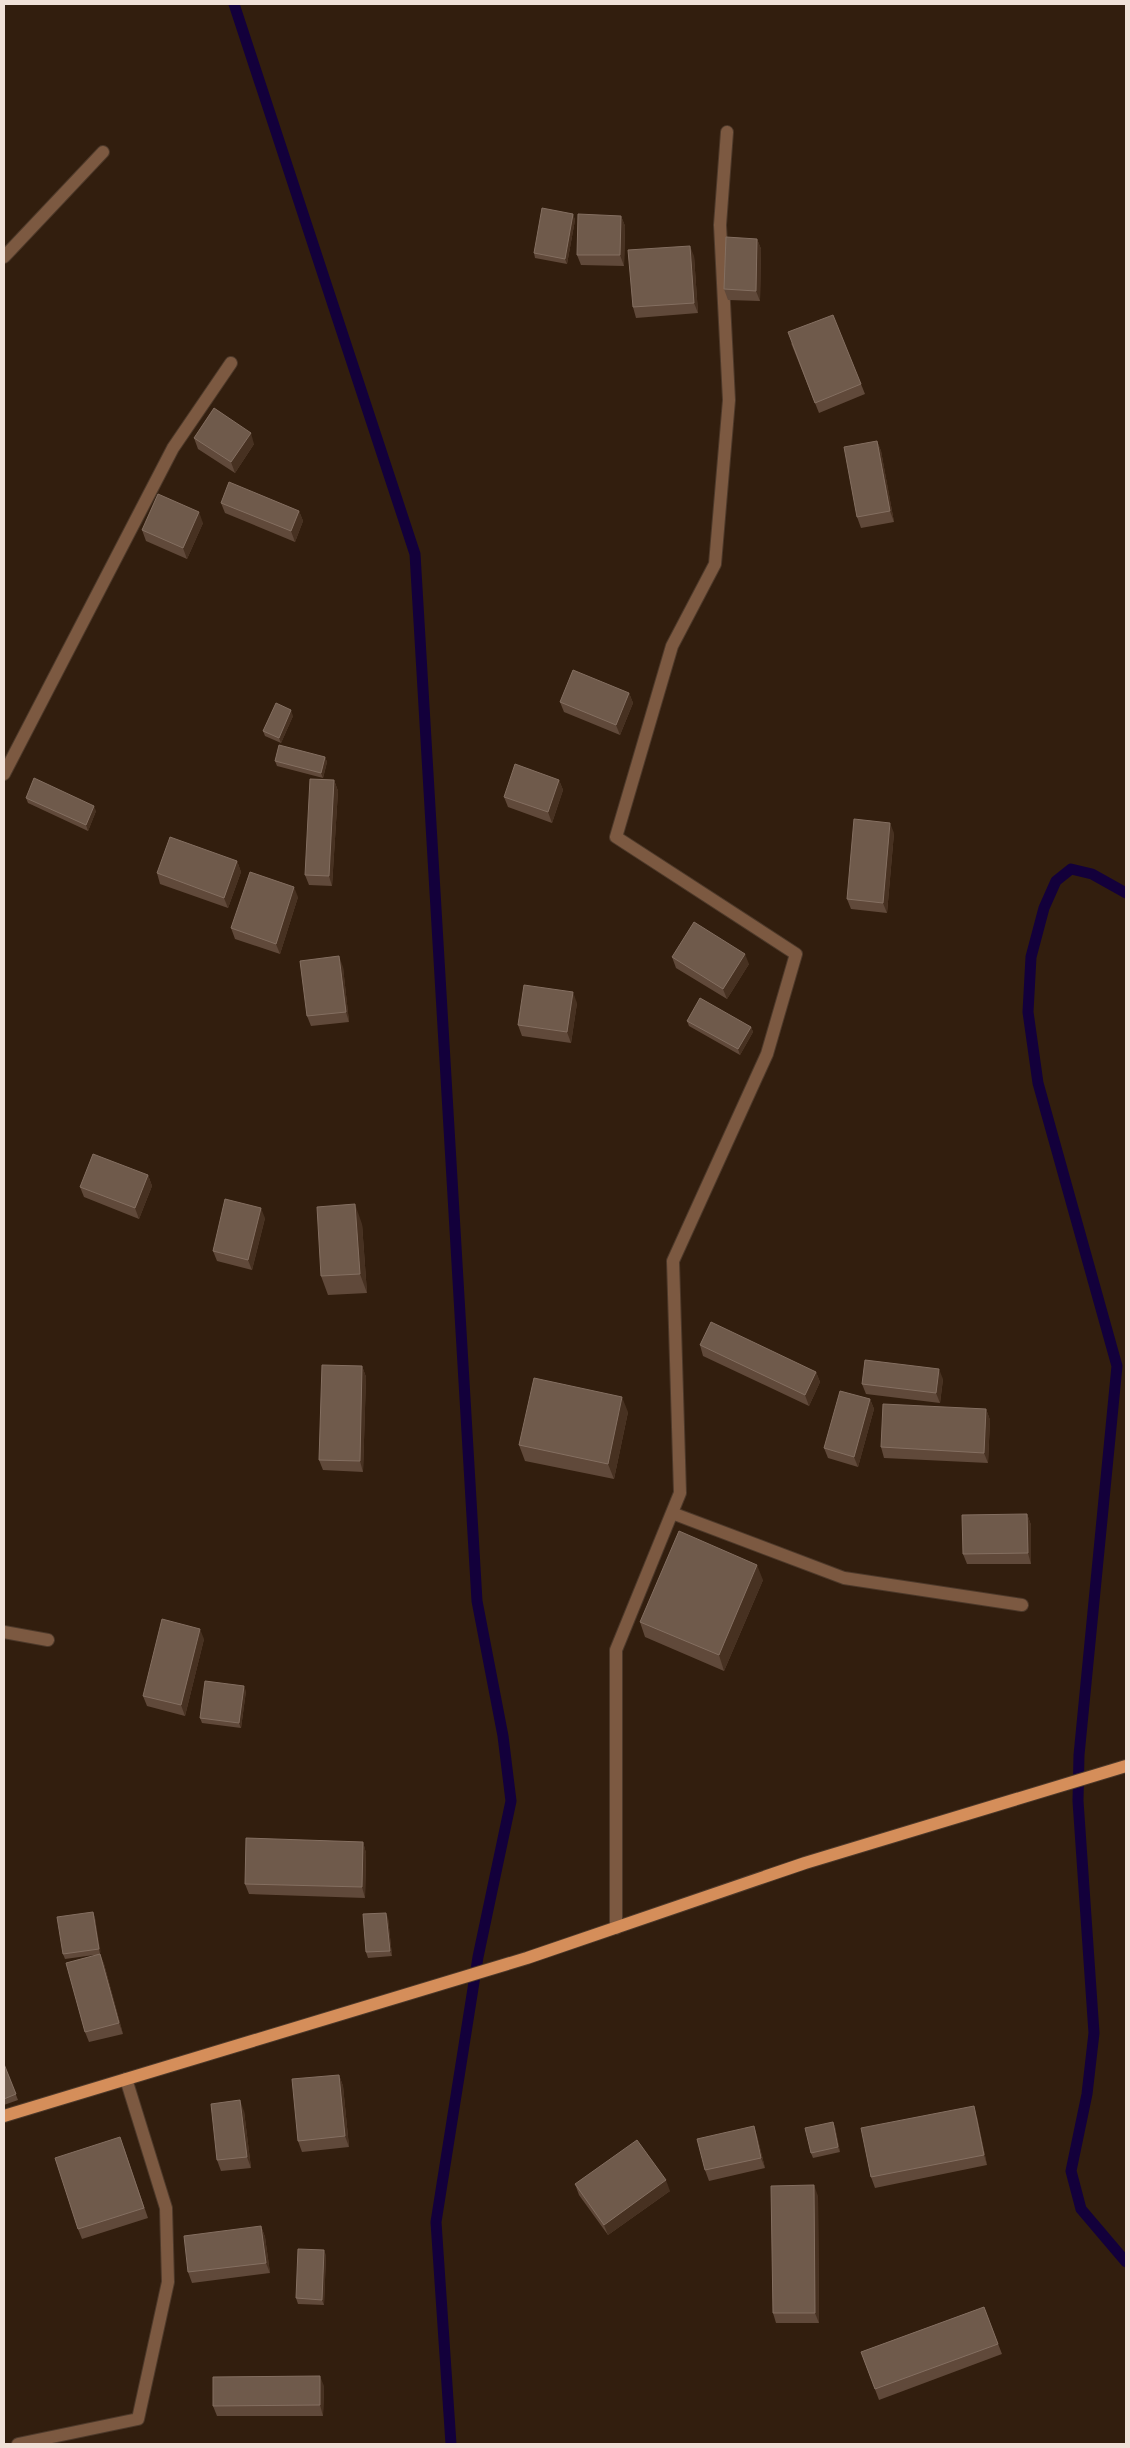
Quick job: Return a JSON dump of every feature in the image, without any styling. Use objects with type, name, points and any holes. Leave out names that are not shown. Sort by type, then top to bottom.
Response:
[{"type":"main road","points":[[4,2116],[528,1958],[805,1863],[1126,1766]]},
{"type":"street","points":[[616,1928],[616,1650],[680,1493],[673,1261],[767,1054],[796,954],[616,837],[672,646],[715,564],[729,400],[720,225],[726,132]]},
{"type":"street","points":[[4,258],[103,152]]},
{"type":"street","points":[[4,774],[173,448],[231,363]]},
{"type":"street","points":[[672,1513],[844,1578],[1022,1605]]},
{"type":"street","points":[[4,1632],[48,1640]]},
{"type":"street","points":[[18,2444],[138,2419],[168,2282],[166,2208],[126,2079]]},
{"type":"building","points":[[542,208],[573,214],[565,259],[534,253]]},
{"type":"building","points":[[578,214],[621,216],[620,255],[577,255]]},
{"type":"building","points":[[726,237],[757,239],[756,291],[724,289]]},
{"type":"building","points":[[690,246],[694,303],[633,307],[628,250]]},
{"type":"building","points":[[833,315],[861,384],[815,403],[788,332]]},
{"type":"building","points":[[214,408],[251,433],[231,462],[194,438]]},
{"type":"building","points":[[877,441],[890,511],[857,517],[844,447]]},
{"type":"building","points":[[229,482],[299,511],[291,531],[221,503]]},
{"type":"building","points":[[158,494],[199,512],[183,548],[142,530]]},
{"type":"building","points":[[573,670],[629,693],[616,725],[560,702]]},
{"type":"building","points":[[276,703],[291,710],[279,738],[263,731]]},
{"type":"building","points":[[279,745],[325,757],[321,773],[275,761]]},
{"type":"building","points":[[515,764],[559,780],[548,812],[504,797]]},
{"type":"building","points":[[34,778],[94,806],[86,825],[26,798]]},
{"type":"building","points":[[310,779],[334,780],[329,876],[305,875]]},
{"type":"building","points":[[854,819],[890,823],[883,903],[847,899]]},
{"type":"building","points":[[170,837],[237,861],[224,898],[157,873]]},
{"type":"building","points":[[250,872],[294,887],[276,944],[231,928]]},
{"type":"building","points":[[694,922],[745,954],[723,989],[672,957]]},
{"type":"building","points":[[339,956],[346,1012],[307,1016],[300,961]]},
{"type":"building","points":[[524,985],[573,992],[567,1032],[518,1025]]},
{"type":"building","points":[[700,998],[751,1027],[738,1049],[687,1021]]},
{"type":"building","points":[[93,1154],[148,1175],[135,1208],[80,1187]]},
{"type":"building","points":[[225,1199],[261,1208],[248,1260],[213,1251]]},
{"type":"building","points":[[355,1204],[360,1274],[321,1276],[317,1207]]},
{"type":"building","points":[[711,1322],[816,1372],[805,1395],[700,1345]]},
{"type":"building","points":[[865,1360],[939,1369],[936,1393],[862,1384]]},
{"type":"building","points":[[322,1365],[362,1366],[360,1461],[319,1460]]},
{"type":"building","points":[[534,1378],[622,1397],[608,1464],[519,1445]]},
{"type":"building","points":[[840,1391],[870,1399],[854,1457],[824,1448]]},
{"type":"building","points":[[883,1404],[986,1409],[984,1453],[881,1447]]},
{"type":"building","points":[[1027,1514],[1028,1553],[963,1554],[962,1515]]},
{"type":"building","points":[[679,1531],[757,1565],[719,1655],[640,1622]]},
{"type":"building","points":[[162,1619],[200,1629],[181,1705],[143,1696]]},
{"type":"building","points":[[205,1681],[244,1686],[239,1723],[200,1718]]},
{"type":"building","points":[[246,1838],[363,1842],[362,1887],[245,1884]]},
{"type":"building","points":[[93,1912],[99,1949],[63,1954],[57,1917]]},
{"type":"building","points":[[386,1913],[390,1951],[366,1952],[363,1914]]},
{"type":"building","points":[[100,1954],[119,2023],[85,2032],[66,1963]]},
{"type":"building","points":[[4,2064],[16,2094],[4,2099]]},
{"type":"building","points":[[339,2075],[345,2136],[298,2141],[292,2079]]},
{"type":"building","points":[[240,2100],[247,2157],[217,2160],[211,2104]]},
{"type":"building","points":[[974,2106],[984,2155],[871,2177],[861,2128]]},
{"type":"building","points":[[833,2122],[838,2147],[811,2153],[805,2128]]},
{"type":"building","points":[[754,2126],[761,2158],[705,2170],[697,2139]]},
{"type":"building","points":[[120,2137],[144,2208],[78,2229],[55,2158]]},
{"type":"building","points":[[637,2140],[666,2180],[604,2225],[575,2184]]},
{"type":"building","points":[[814,2185],[815,2313],[773,2313],[771,2186]]},
{"type":"building","points":[[261,2226],[266,2263],[188,2272],[184,2236]]},
{"type":"building","points":[[298,2249],[324,2250],[322,2300],[296,2298]]},
{"type":"building","points":[[984,2307],[998,2344],[875,2389],[861,2352]]},
{"type":"building","points":[[320,2376],[320,2405],[213,2406],[213,2377]]},
{"type":"waterway","points":[[234,4],[415,554],[477,1601],[503,1736],[511,1801],[478,1957],[436,2222],[451,2444]]},
{"type":"waterway","points":[[1126,893],[1092,874],[1071,869],[1056,881],[1044,908],[1031,957],[1028,1012],[1038,1083],[1117,1366],[1079,1755],[1078,1801],[1094,2033],[1087,2094],[1071,2171],[1081,2209],[1126,2262]]}]
